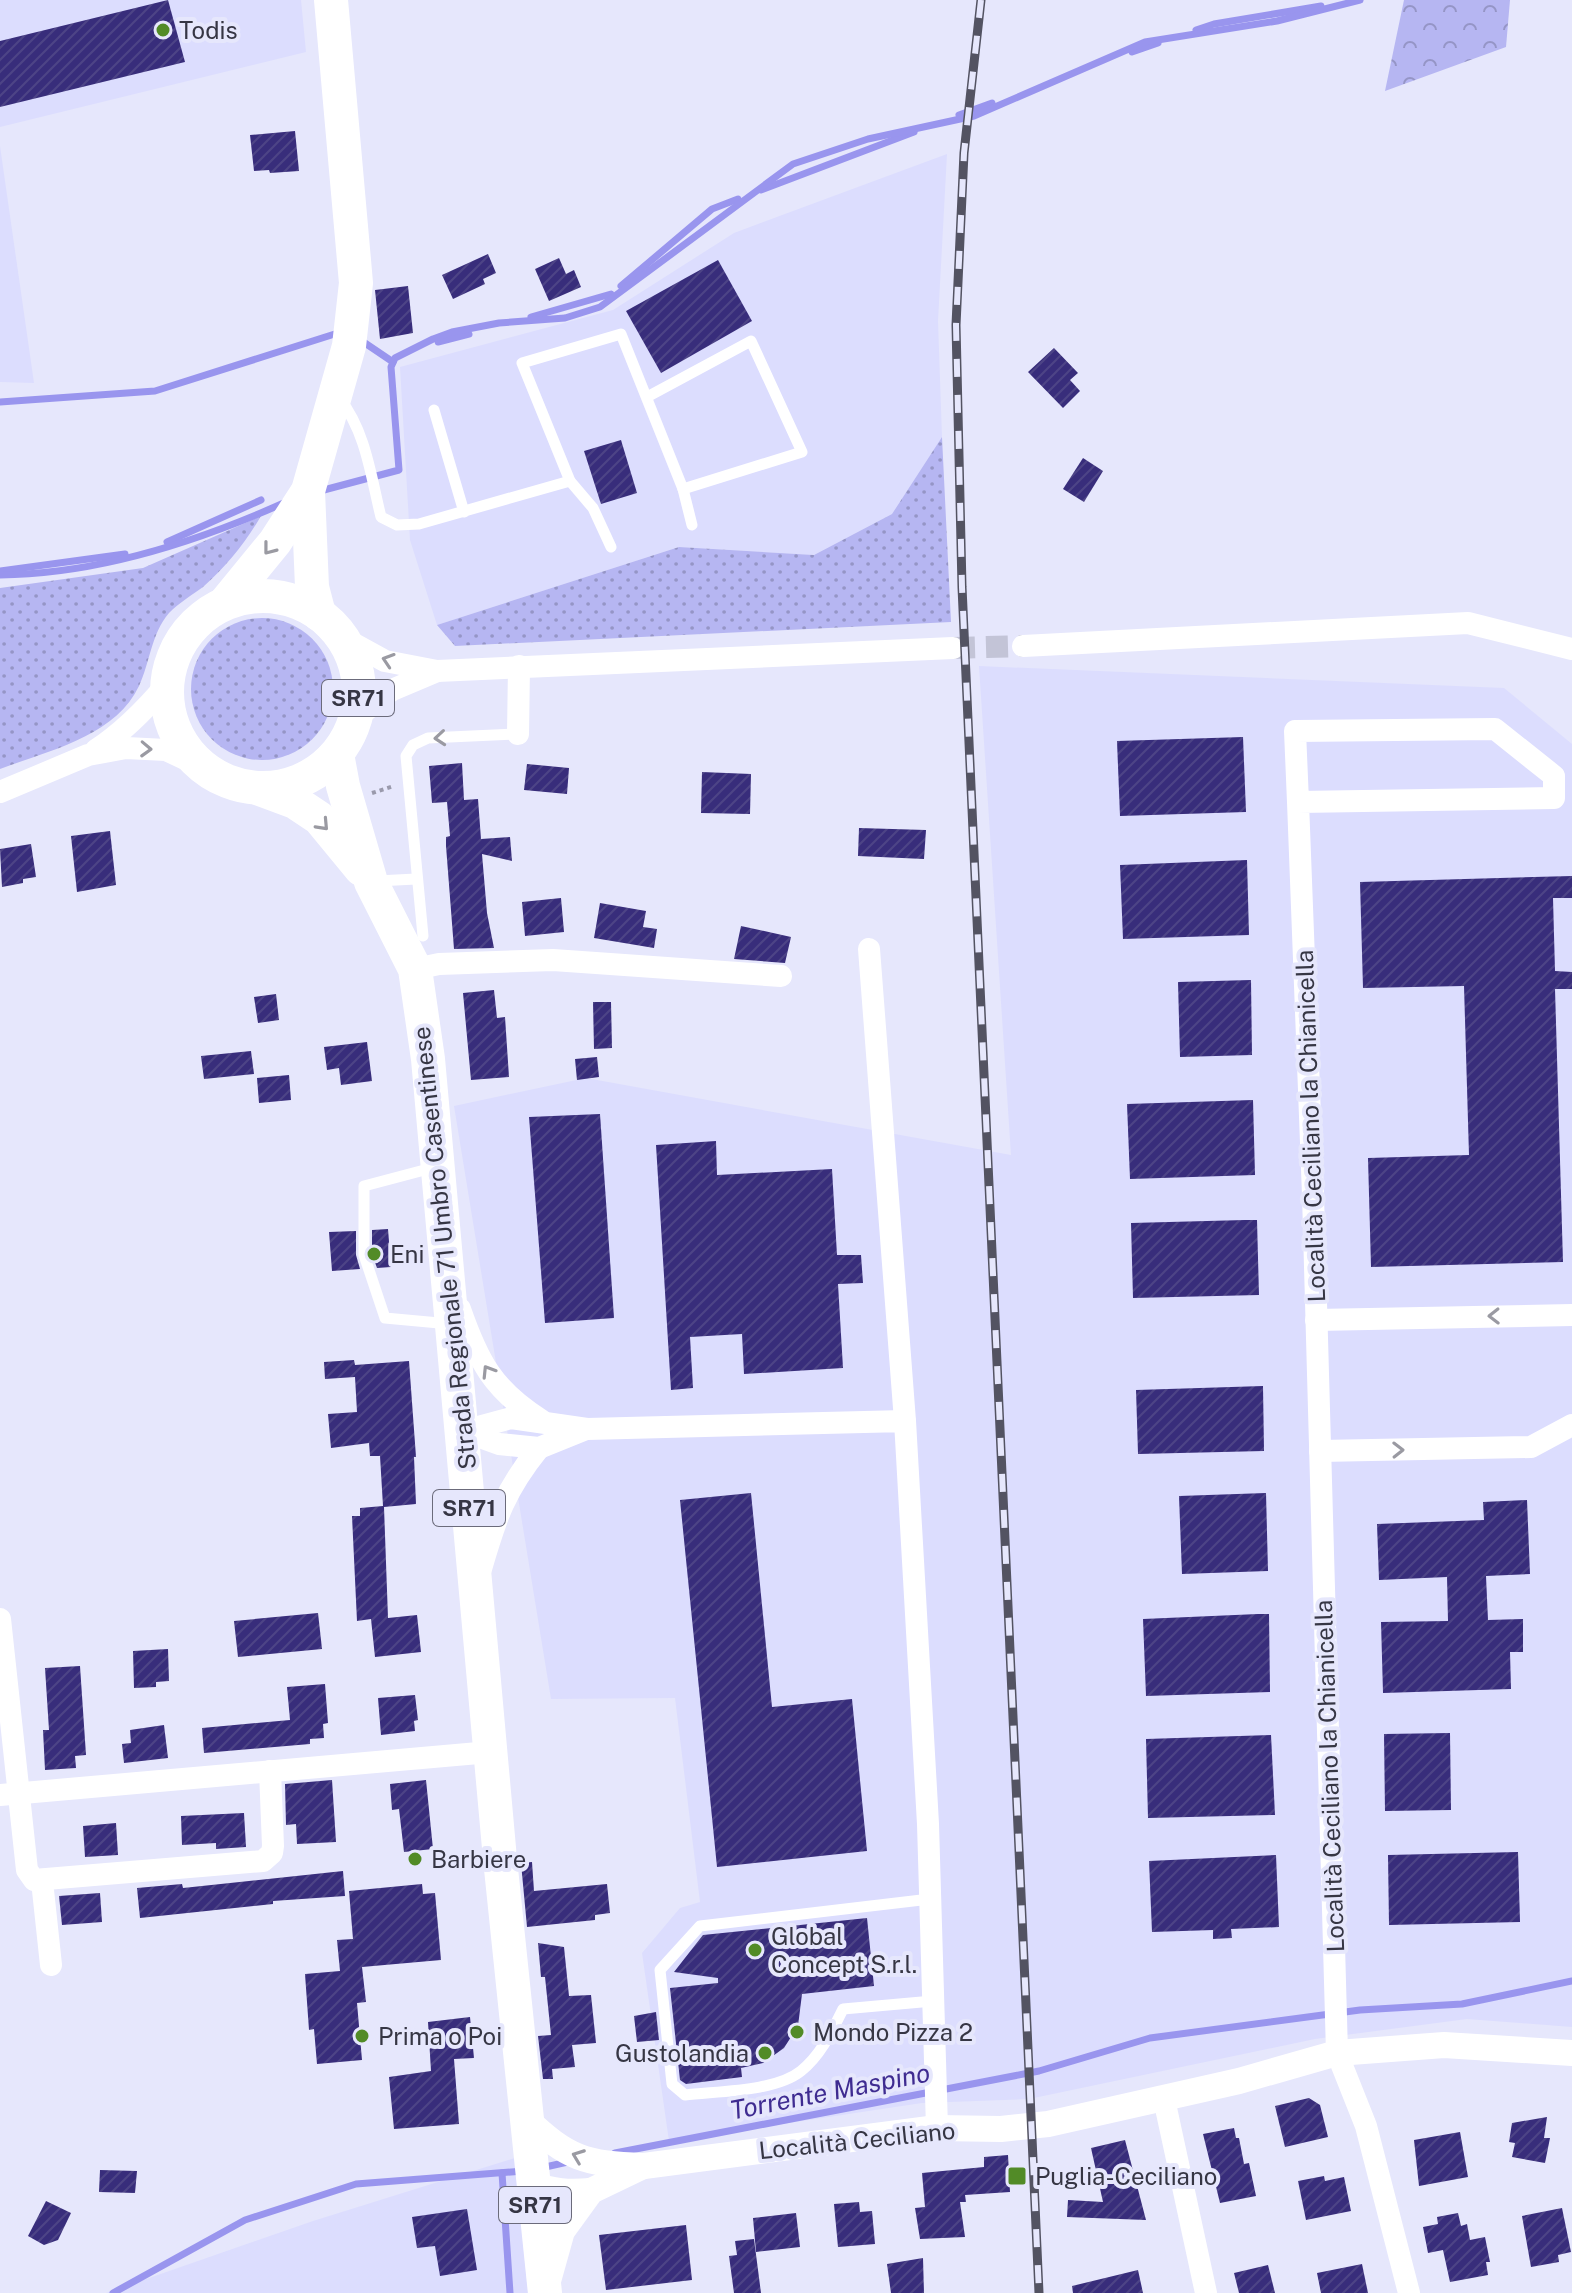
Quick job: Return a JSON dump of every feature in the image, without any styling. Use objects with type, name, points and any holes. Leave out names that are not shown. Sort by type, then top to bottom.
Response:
[{"type":"main road","name":"SR71","points":[[225,603],[275,542],[308,491],[349,346],[356,283],[331,0]]},
{"type":"main road","name":"SR71","points":[[308,491],[312,587],[319,614]]},
{"type":"main road","name":"SR71","points":[[257,595],[290,599],[319,614],[343,638],[355,663],[359,691],[356,718],[337,754],[316,773],[289,785],[260,789],[228,782],[200,766],[180,743],[169,715],[166,685],[171,659],[184,636],[202,616],[225,603],[257,595]]},
{"type":"main road","name":"Strada Regionale 71 Umbro Casentinese","points":[[337,754],[343,786],[371,882],[415,969],[428,1059],[490,1752],[545,2293]]},
{"type":"main road","name":"Strada Regionale 71 Umbro Casentinese","points":[[260,789],[295,802],[319,818],[371,882]]},
{"type":"street","points":[[1023,646],[1468,623],[1572,649]]},
{"type":"street","points":[[343,638],[385,661],[437,671],[953,648]]},
{"type":"street","points":[[518,734],[519,666]]},
{"type":"street","points":[[356,718],[392,690],[437,671]]},
{"type":"street","points":[[0,792],[88,755],[114,738],[166,685]]},
{"type":"street","name":"Località Ceciliano la Chianicella","points":[[1298,802],[1554,798],[1554,776],[1495,729],[1295,731],[1337,2053]]},
{"type":"street","points":[[88,755],[126,748],[166,750],[200,766]]},
{"type":"street","points":[[869,949],[905,1421],[930,1899],[937,2128]]},
{"type":"street","points":[[415,969],[439,964],[553,960],[781,976]]},
{"type":"street","points":[[447,1272],[469,1334],[496,1383],[520,1406],[546,1422]]},
{"type":"street","points":[[1316,1320],[1572,1315]]},
{"type":"street","points":[[463,1431],[511,1418],[587,1429],[905,1421]]},
{"type":"street","points":[[1320,1451],[1531,1447],[1572,1425]]},
{"type":"street","points":[[463,1431],[499,1444],[539,1448],[587,1429]]},
{"type":"street","points":[[476,1585],[497,1516],[515,1478],[539,1448]]},
{"type":"street","points":[[0,1619],[8,1794],[27,1870],[34,1880],[263,1861],[272,1853],[273,1846],[270,1771]]},
{"type":"street","points":[[8,1794],[490,1752]]},
{"type":"street","points":[[42,1881],[51,1965]]},
{"type":"street","name":"Località Ceciliano","points":[[644,2166],[937,2128],[1001,2129],[1041,2125],[1252,2078],[1337,2053],[1444,2045],[1572,2053]]},
{"type":"street","points":[[1337,2053],[1366,2126],[1409,2293]]},
{"type":"street","points":[[1164,2099],[1206,2293]]},
{"type":"street","points":[[525,2118],[552,2143],[576,2158],[606,2165],[644,2166]]},
{"type":"street","points":[[532,2184],[568,2193],[591,2191],[644,2166]]},
{"type":"street","points":[[545,2293],[562,2231],[591,2191]]},
{"type":"lane","points":[[611,547],[593,508],[570,481],[522,363],[621,334],[683,489],[692,525]]},
{"type":"lane","points":[[647,397],[751,341],[802,452],[683,489]]},
{"type":"lane","points":[[337,395],[350,410],[367,453],[381,517],[397,525],[419,524],[570,481]]},
{"type":"lane","points":[[434,410],[464,512]]},
{"type":"lane","points":[[423,936],[406,756],[413,745],[428,738],[518,734]]},
{"type":"lane","points":[[371,882],[416,879]]},
{"type":"lane","points":[[437,1167],[364,1186],[364,1255],[385,1318],[452,1324]]},
{"type":"lane","points":[[930,1899],[700,1926],[660,1970],[672,2084],[685,2095],[781,2083],[800,2072],[815,2057],[843,2009],[933,2001]]},
{"type":"path","points":[[362,796],[400,785]]},
{"type":"shaded area","points":[[0,0],[301,0],[306,52],[0,127]]},
{"type":"shaded area","points":[[0,146],[34,383],[0,382]]},
{"type":"shaded area","points":[[947,154],[938,321],[942,437],[892,514],[814,555],[679,547],[437,625],[410,540],[400,367],[613,310],[734,233]]},
{"type":"shaded area","points":[[979,666],[1504,688],[1572,744],[1572,2027],[1467,2019],[1315,2039],[1029,2099],[922,2103],[669,2141],[642,1953],[680,1908],[700,1902],[675,1698],[551,1699],[454,1106],[586,1078],[1011,1155]]},
{"type":"shaded area","points":[[515,2158],[528,2293],[106,2293],[313,2221]]},
{"type":"green space","points":[[1404,0],[1510,0],[1506,47],[1385,91]]},
{"type":"green space","points":[[942,437],[951,622],[455,646],[437,625],[679,547],[814,555],[892,514]]},
{"type":"green space","points":[[261,516],[220,571],[173,609],[163,621],[139,686],[114,718],[78,740],[0,769],[0,588],[143,568]]},
{"type":"green space","points":[[262,618],[289,623],[312,639],[328,662],[333,689],[328,716],[312,739],[289,755],[262,760],[235,755],[212,739],[196,716],[191,689],[196,662],[212,639],[235,623]]},
{"type":"building","points":[[168,0],[185,62],[0,107],[0,41]]},
{"type":"building","points":[[295,131],[299,171],[254,171],[250,135]]},
{"type":"building","points":[[488,254],[496,273],[483,279],[485,284],[453,299],[442,275]]},
{"type":"building","points":[[559,258],[566,274],[574,270],[581,287],[549,301],[535,269]]},
{"type":"building","points":[[718,260],[752,321],[661,373],[626,311]]},
{"type":"building","points":[[408,286],[413,333],[380,339],[375,290]]},
{"type":"building","points":[[1054,348],[1078,373],[1070,380],[1080,391],[1063,408],[1028,372]]},
{"type":"building","points":[[621,440],[637,493],[601,504],[584,451]]},
{"type":"building","points":[[1083,458],[1103,471],[1084,502],[1063,489]]},
{"type":"building","points":[[1243,737],[1246,812],[1120,816],[1117,741]]},
{"type":"building","points":[[462,763],[464,800],[478,799],[481,839],[510,837],[512,861],[482,854],[487,913],[494,948],[454,949],[446,846],[446,837],[450,836],[447,802],[432,803],[429,766]]},
{"type":"building","points":[[527,764],[569,768],[567,794],[524,790]]},
{"type":"building","points":[[702,772],[751,774],[750,814],[701,813]]},
{"type":"building","points":[[859,828],[926,830],[924,859],[858,856]]},
{"type":"building","points":[[110,831],[116,885],[77,892],[71,836]]},
{"type":"building","points":[[31,844],[36,877],[2,887],[0,849]]},
{"type":"building","points":[[1247,860],[1249,935],[1123,939],[1120,865]]},
{"type":"building","points":[[1572,876],[1572,898],[1553,898],[1555,971],[1572,972],[1572,989],[1555,989],[1563,1262],[1371,1267],[1368,1158],[1469,1155],[1464,986],[1363,988],[1360,882]]},
{"type":"building","points":[[561,898],[564,932],[525,936],[522,902]]},
{"type":"building","points":[[600,903],[646,911],[643,927],[657,929],[654,948],[594,938]]},
{"type":"building","points":[[741,926],[791,937],[785,963],[734,959]]},
{"type":"building","points":[[1251,980],[1252,1055],[1180,1057],[1178,982]]},
{"type":"building","points":[[494,990],[497,1018],[505,1017],[509,1077],[471,1080],[463,993]]},
{"type":"building","points":[[276,994],[279,1020],[258,1023],[254,997]]},
{"type":"building","points":[[593,1002],[611,1002],[612,1048],[594,1049]]},
{"type":"building","points":[[367,1042],[372,1081],[341,1085],[339,1068],[327,1070],[324,1047]]},
{"type":"building","points":[[251,1051],[254,1074],[204,1079],[201,1056]]},
{"type":"building","points":[[597,1057],[599,1077],[577,1080],[575,1059]]},
{"type":"building","points":[[289,1075],[291,1100],[259,1103],[257,1078]]},
{"type":"building","points":[[1253,1100],[1255,1175],[1130,1179],[1127,1104]]},
{"type":"building","points":[[600,1114],[614,1318],[545,1323],[529,1117]]},
{"type":"building","points":[[716,1141],[717,1175],[832,1169],[837,1255],[861,1255],[863,1283],[838,1284],[843,1368],[744,1374],[742,1334],[690,1337],[693,1388],[671,1390],[656,1145]]},
{"type":"building","points":[[1257,1220],[1259,1295],[1133,1298],[1131,1223]]},
{"type":"building","points":[[388,1229],[391,1267],[377,1268],[372,1254],[372,1230]]},
{"type":"building","points":[[356,1231],[356,1255],[360,1269],[332,1271],[329,1232]]},
{"type":"building","points":[[354,1360],[355,1365],[409,1361],[416,1504],[384,1507],[388,1618],[417,1615],[421,1652],[375,1657],[371,1619],[357,1621],[352,1516],[360,1516],[360,1508],[383,1506],[380,1456],[370,1456],[369,1443],[331,1448],[328,1414],[357,1412],[355,1377],[325,1379],[324,1362]]},
{"type":"building","points":[[1263,1386],[1264,1451],[1138,1454],[1136,1390]]},
{"type":"building","points":[[751,1493],[772,1707],[852,1699],[867,1851],[717,1867],[680,1500]]},
{"type":"building","points":[[1266,1493],[1268,1571],[1182,1574],[1179,1496]]},
{"type":"building","points":[[1527,1500],[1530,1574],[1486,1576],[1488,1620],[1523,1619],[1523,1652],[1510,1652],[1511,1689],[1383,1693],[1381,1622],[1448,1621],[1447,1577],[1379,1580],[1377,1524],[1484,1520],[1483,1502]]},
{"type":"building","points":[[318,1613],[322,1649],[238,1657],[234,1621]]},
{"type":"building","points":[[1269,1614],[1270,1692],[1146,1696],[1143,1619]]},
{"type":"building","points":[[168,1649],[169,1681],[156,1682],[156,1687],[134,1688],[133,1651]]},
{"type":"building","points":[[80,1666],[86,1755],[75,1756],[76,1768],[45,1770],[43,1730],[49,1730],[45,1668]]},
{"type":"building","points":[[325,1684],[328,1723],[323,1724],[324,1738],[310,1739],[310,1744],[204,1753],[202,1728],[290,1720],[287,1687]]},
{"type":"building","points":[[415,1695],[418,1720],[414,1721],[415,1731],[381,1735],[378,1698]]},
{"type":"building","points":[[164,1725],[168,1758],[124,1763],[122,1744],[131,1743],[130,1730]]},
{"type":"building","points":[[1450,1733],[1451,1810],[1385,1811],[1384,1734]]},
{"type":"building","points":[[1271,1735],[1275,1815],[1148,1818],[1146,1739]]},
{"type":"building","points":[[332,1780],[336,1842],[297,1844],[296,1824],[286,1825],[285,1784]]},
{"type":"building","points":[[426,1780],[433,1849],[404,1852],[399,1809],[392,1810],[390,1784]]},
{"type":"building","points":[[244,1813],[246,1847],[216,1849],[216,1843],[182,1845],[181,1816]]},
{"type":"building","points":[[116,1823],[118,1855],[85,1857],[83,1826]]},
{"type":"building","points":[[1518,1852],[1520,1922],[1389,1925],[1388,1855]]},
{"type":"building","points":[[1276,1855],[1279,1927],[1231,1929],[1232,1938],[1213,1939],[1213,1930],[1152,1932],[1149,1861]]},
{"type":"building","points":[[532,1862],[534,1891],[607,1884],[610,1913],[595,1915],[595,1920],[527,1927],[521,1863]]},
{"type":"building","points":[[343,1871],[345,1896],[273,1901],[273,1904],[140,1918],[137,1888],[182,1884],[183,1888]]},
{"type":"building","points":[[422,1884],[423,1894],[435,1893],[441,1960],[362,1967],[366,2002],[357,2003],[362,2060],[317,2064],[314,2029],[309,2030],[305,1974],[340,1971],[337,1940],[353,1939],[349,1891]]},
{"type":"building","points":[[100,1893],[102,1922],[62,1925],[59,1896]]},
{"type":"building","points":[[867,1918],[874,1986],[802,1994],[798,2026],[784,2048],[763,2063],[741,2068],[742,2077],[686,2084],[680,2080],[670,1988],[718,1983],[718,1978],[674,1972],[703,1935]]},
{"type":"building","points":[[538,1943],[564,1947],[569,1996],[591,1995],[596,2043],[572,2045],[575,2067],[552,2069],[553,2079],[543,2079],[538,2036],[551,2035]]},
{"type":"building","points":[[656,2012],[659,2040],[637,2042],[634,2016]]},
{"type":"building","points":[[470,2017],[474,2058],[454,2059],[459,2124],[394,2129],[389,2077],[431,2071],[428,2022]]},
{"type":"building","points":[[1309,2098],[1320,2105],[1328,2137],[1285,2147],[1275,2106]]},
{"type":"building","points":[[1547,2117],[1544,2138],[1550,2138],[1545,2163],[1512,2157],[1515,2143],[1509,2142],[1512,2123]]},
{"type":"building","points":[[1234,2128],[1244,2164],[1249,2163],[1256,2196],[1220,2203],[1203,2134]]},
{"type":"building","points":[[1460,2132],[1468,2177],[1419,2186],[1414,2140]]},
{"type":"building","points":[[1125,2140],[1146,2220],[1067,2217],[1068,2200],[1103,2202],[1091,2148]]},
{"type":"building","points":[[1008,2155],[1010,2192],[965,2195],[966,2202],[960,2202],[965,2237],[920,2239],[915,2208],[925,2207],[922,2173],[984,2167],[984,2157]]},
{"type":"building","points":[[100,2170],[137,2171],[135,2193],[99,2192]]},
{"type":"building","points":[[1324,2176],[1325,2181],[1344,2177],[1351,2211],[1306,2220],[1298,2181]]},
{"type":"building","points":[[46,2201],[71,2213],[58,2240],[44,2245],[28,2236]]},
{"type":"building","points":[[859,2202],[860,2212],[872,2211],[875,2244],[838,2247],[834,2204]]},
{"type":"building","points":[[1562,2208],[1571,2252],[1558,2255],[1559,2262],[1531,2267],[1522,2216]]},
{"type":"building","points":[[467,2209],[477,2270],[440,2276],[435,2246],[417,2248],[412,2217]]},
{"type":"building","points":[[796,2213],[800,2247],[756,2252],[753,2218]]},
{"type":"building","points":[[1458,2213],[1461,2226],[1467,2224],[1470,2240],[1485,2237],[1490,2262],[1486,2262],[1488,2275],[1450,2282],[1443,2250],[1428,2253],[1423,2227],[1438,2224],[1437,2217]]},
{"type":"building","points":[[686,2225],[692,2280],[606,2290],[599,2235]]},
{"type":"building","points":[[754,2239],[761,2293],[734,2293],[729,2256],[737,2255],[735,2241]]},
{"type":"building","points":[[923,2258],[924,2293],[891,2293],[887,2264]]},
{"type":"building","points":[[1362,2264],[1368,2293],[1321,2293],[1317,2273]]},
{"type":"building","points":[[1268,2265],[1275,2293],[1239,2293],[1234,2273]]},
{"type":"building","points":[[1138,2270],[1143,2293],[1073,2293],[1072,2286]]},
{"type":"waterway","points":[[320,491],[399,470],[391,367],[395,358],[452,332],[499,323],[565,318],[600,307],[793,164],[868,139],[974,116],[1145,42],[1277,21],[1360,0]]},
{"type":"waterway","points":[[1196,30],[1214,24],[1321,6]]},
{"type":"waterway","points":[[1132,52],[1158,43]]},
{"type":"waterway","points":[[959,115],[992,103]]},
{"type":"waterway","points":[[761,190],[914,132]]},
{"type":"waterway","points":[[621,286],[712,209],[738,199]]},
{"type":"waterway","points":[[531,317],[611,294]]},
{"type":"waterway","points":[[0,402],[155,391],[341,332]]},
{"type":"waterway","points":[[438,342],[469,334]]},
{"type":"waterway","points":[[359,339],[393,362]]},
{"type":"waterway","points":[[167,542],[261,500]]},
{"type":"waterway","points":[[0,575],[74,569],[147,553],[218,530],[286,502]]},
{"type":"waterway","points":[[0,571],[125,554]]},
{"type":"waterway","name":"Torrente Maspino","points":[[615,2153],[1039,2071],[1150,2038],[1360,2010],[1462,2004],[1572,1981]]},
{"type":"waterway","name":"Torrente Maspino","points":[[541,2168],[572,2161]]},
{"type":"waterway","name":"Torrente Maspino","points":[[113,2293],[245,2220],[356,2184],[524,2171]]},
{"type":"waterway","points":[[502,2173],[510,2293]]},
{"type":"tunnel","points":[[953,648],[1023,646]]},
{"type":"railway","points":[[981,0],[964,153],[956,325],[962,587],[1039,2293]]},
{"type":"place","name":"Todis","points":[[163,30]]},
{"type":"place","name":"Eni","points":[[374,1254]]},
{"type":"place","name":"Barbiere","points":[[415,1859]]},
{"type":"place","name":"Global Concept S.r.l.","points":[[755,1950]]},
{"type":"place","name":"Mondo Pizza 2","points":[[797,2032]]},
{"type":"place","name":"Prima o Poi","points":[[362,2036]]},
{"type":"place","name":"Gustolandia","points":[[765,2053]]},
{"type":"place","name":"Puglia-Ceciliano","points":[[1017,2176]]}]
